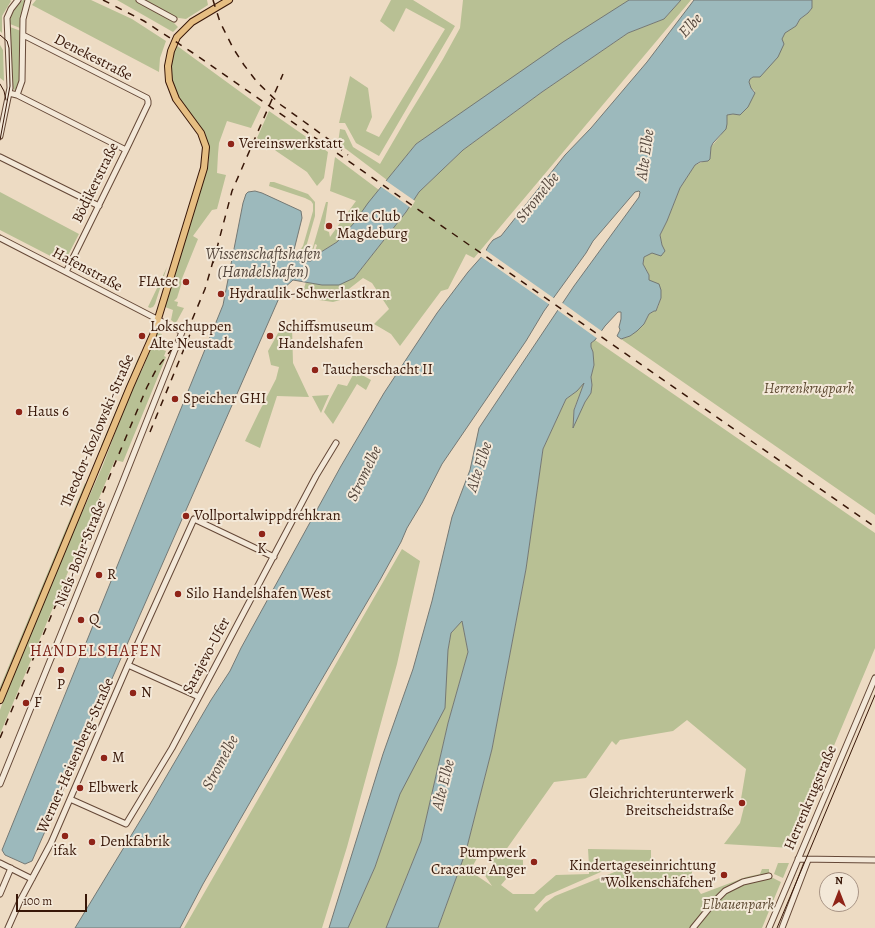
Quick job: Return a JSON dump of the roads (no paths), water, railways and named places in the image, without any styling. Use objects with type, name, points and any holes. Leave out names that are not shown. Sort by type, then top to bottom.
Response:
[{"type":"main road","name":"Theodor-Kozlowski-Straße","points":[[0,700],[153,335],[199,187],[205,164],[205,144],[201,132],[176,98],[169,81],[169,56],[174,42],[192,22],[229,0]]},
{"type":"street","points":[[0,136],[9,93],[8,17],[11,9],[18,0]]},
{"type":"street","points":[[17,95],[22,81],[23,19],[28,0]]},
{"type":"street","points":[[139,0],[174,20]]},
{"type":"street","name":"Denekestraße","points":[[23,35],[147,98],[148,104]]},
{"type":"street","points":[[9,93],[17,95],[126,150]]},
{"type":"street","name":"Bödikerstraße","points":[[66,272],[148,104]]},
{"type":"street","points":[[0,157],[99,206]]},
{"type":"street","name":"Hafenstraße","points":[[0,235],[6,241]]},
{"type":"street","name":"Hafenstraße","points":[[0,238],[182,332]]},
{"type":"street","name":"Niels-Bohr-Straße","points":[[0,784],[182,332]]},
{"type":"street","name":"Sarajevo-Ufer","points":[[70,798],[126,824],[172,748],[316,476],[336,443]]},
{"type":"street","name":"Werner-Heisenberg-Straße","points":[[8,928],[18,905],[48,848],[194,518],[274,557]]},
{"type":"street","points":[[128,665],[199,697]]},
{"type":"street","name":"Herrenkrugstraße","points":[[769,928],[875,678]]},
{"type":"street","points":[[798,859],[874,858]]},
{"type":"street","name":"Herrenkrugstraße","points":[[782,928],[808,860]]},
{"type":"street","points":[[0,863],[32,878]]},
{"type":"street","points":[[0,894],[11,868]]},
{"type":"street","points":[[693,928],[725,891],[743,882],[769,876]]},
{"type":"water","name":"Wissenschaftshafen (Handelshafen)","points":[[629,0],[681,0],[664,19],[628,33],[542,92],[463,150],[419,192],[406,212],[354,278],[339,285],[322,285],[293,280],[283,289],[32,861],[25,864],[5,855],[2,850],[223,305],[246,194],[248,192],[255,191],[262,193],[301,211],[302,218],[293,254],[299,261],[311,261],[313,257],[337,242],[354,223],[368,203],[416,144],[563,42]]},
{"type":"water","points":[[694,0],[812,0],[812,8],[800,19],[796,26],[785,33],[782,39],[784,44],[778,57],[760,77],[753,77],[750,79],[749,82],[751,88],[755,93],[748,107],[740,115],[727,115],[726,129],[713,143],[711,147],[710,159],[695,165],[680,188],[660,235],[665,251],[661,256],[652,253],[644,257],[643,264],[649,275],[649,280],[659,284],[661,290],[661,298],[656,311],[649,314],[644,324],[637,331],[630,336],[621,339],[617,336],[620,330],[619,327],[621,319],[621,312],[618,312],[591,343],[594,365],[591,377],[591,393],[585,402],[573,428],[574,410],[584,383],[577,391],[566,399],[543,449],[526,569],[492,749],[466,851],[438,928],[386,928],[421,841],[448,723],[468,652],[462,621],[451,633],[448,650],[445,708],[400,794],[375,867],[348,928],[329,928],[383,754],[413,669],[432,601],[452,517],[470,470],[479,428],[574,286],[639,197],[639,191],[635,192],[593,241],[544,311],[526,341],[442,464],[380,580],[203,884],[180,928],[75,928],[211,700],[230,671],[241,648],[341,466],[384,393],[437,313],[468,272],[484,254],[493,240],[501,236],[565,155],[591,128],[647,62]]},
{"type":"tram line","points":[[0,35],[7,41],[9,48],[10,86],[0,140]]},
{"type":"tram line","points":[[0,84],[4,91],[6,100]]},
{"type":"tram line","points":[[777,928],[875,695]]},
{"type":"railway","points":[[103,0],[144,21],[193,53],[875,527]]},
{"type":"railway","points":[[213,0],[220,22],[233,48],[257,82],[281,105],[348,155]]},
{"type":"railway","points":[[213,263],[232,191],[283,74]]},
{"type":"railway","points":[[0,738],[147,387],[157,368],[179,340],[192,320],[205,289],[214,258]]},
{"type":"railway","points":[[150,432],[195,322]]},
{"type":"place","name":"Vereinswerkstatt","points":[[231,144]]},
{"type":"place","name":"Trike Club Magdeburg","points":[[329,226]]},
{"type":"place","name":"FIAtec","points":[[186,282]]},
{"type":"place","name":"Hydraulik-Schwerlastkran","points":[[221,294]]},
{"type":"place","name":"Lokschuppen Alte Neustadt","points":[[142,336]]},
{"type":"place","name":"Schiffsmuseum Handelshafen","points":[[270,336]]},
{"type":"place","name":"Taucherschacht II","points":[[315,370]]},
{"type":"place","name":"Speicher GHI","points":[[175,399]]},
{"type":"place","name":"Haus 6","points":[[19,412]]},
{"type":"place","name":"Vollportalwippdrehkran","points":[[186,516]]},
{"type":"place","name":"K","points":[[262,534]]},
{"type":"place","name":"R","points":[[99,575]]},
{"type":"place","name":"Silo Handelshafen West","points":[[178,594]]},
{"type":"place","name":"Q","points":[[81,620]]},
{"type":"place","name":"P","points":[[61,670]]},
{"type":"place","name":"N","points":[[133,693]]},
{"type":"place","name":"F","points":[[26,703]]},
{"type":"place","name":"M","points":[[104,758]]},
{"type":"place","name":"Elbwerk","points":[[80,788]]},
{"type":"place","name":"Gleichrichterunterwerk Breitscheidstraße","points":[[742,803]]},
{"type":"place","name":"ifak","points":[[65,836]]},
{"type":"place","name":"Denkfabrik","points":[[92,842]]},
{"type":"place","name":"Pumpwerk Cracauer Anger","points":[[534,862]]},
{"type":"place","name":"Kindertageseinrichtung \"Wolkenschäfchen\"","points":[[724,875]]},
{"type":"district","name":"HANDELSHAFEN","points":[[96,652]]},
{"type":"water label","name":"Elbe","points":[[691,26]]},
{"type":"water label","name":"Alte Elbe","points":[[646,155]]},
{"type":"water label","name":"Stromelbe","points":[[538,198]]},
{"type":"water label","name":"Alte Elbe","points":[[480,467]]},
{"type":"water label","name":"Stromelbe","points":[[365,474]]},
{"type":"water label","name":"Stromelbe","points":[[221,763]]},
{"type":"water label","name":"Alte Elbe","points":[[444,785]]},
{"type":"park label","name":"Herrenkrugpark","points":[[809,389]]},
{"type":"park label","name":"Elbauenpark","points":[[738,905]]}]
